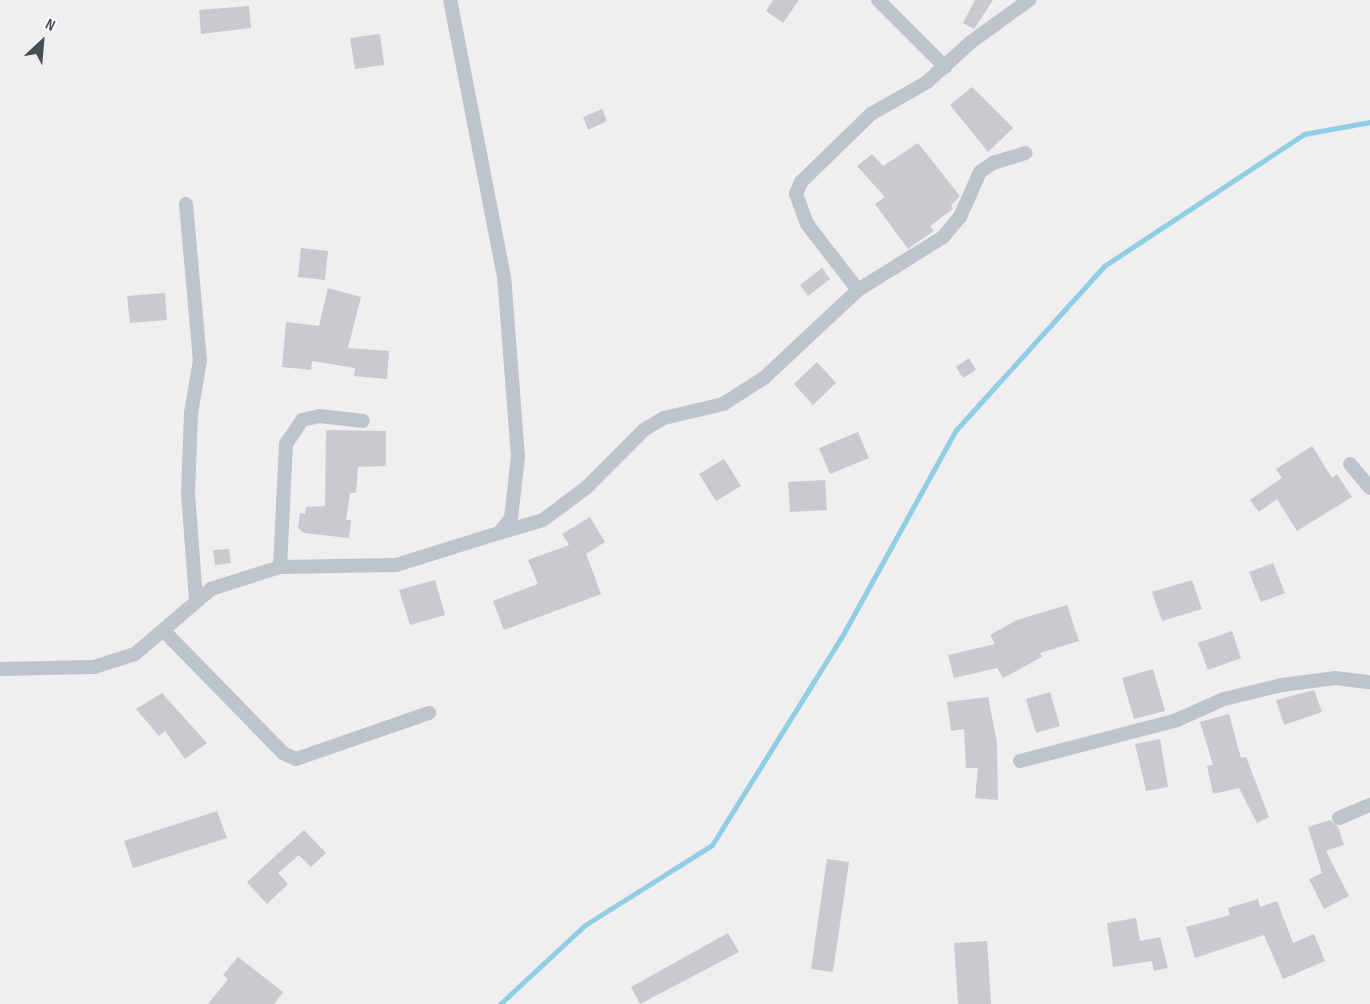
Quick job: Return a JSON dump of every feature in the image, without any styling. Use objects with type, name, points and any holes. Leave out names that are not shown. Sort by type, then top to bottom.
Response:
[{"type":"street","points":[[450,0],[504,277],[518,457],[511,518],[499,533]]},
{"type":"street","points":[[878,0],[945,68]]},
{"type":"street","points":[[858,290],[807,224],[796,194],[801,182],[871,114],[945,68],[1029,0]]},
{"type":"street","points":[[0,669],[94,667],[135,654],[211,589],[280,567],[396,566],[543,520],[586,488],[645,429],[664,418],[723,404],[764,378],[858,290],[943,237],[960,217],[980,172],[993,163],[1025,153]]},
{"type":"street","points":[[186,204],[200,360],[191,413],[188,493],[196,600]]},
{"type":"street","points":[[280,567],[286,444],[302,420],[320,416],[363,421]]},
{"type":"street","points":[[1350,464],[1370,488]]},
{"type":"street","points":[[164,631],[283,753],[296,759],[429,713]]},
{"type":"street","points":[[1020,761],[1177,720],[1224,699],[1282,686],[1335,678],[1370,682]]},
{"type":"street","points":[[1339,818],[1370,805]]},
{"type":"building","points":[[773,0],[799,0],[783,23],[766,11]]},
{"type":"building","points":[[975,0],[993,0],[974,29],[963,23]]},
{"type":"building","points":[[249,6],[251,28],[201,34],[199,10]]},
{"type":"building","points":[[380,34],[384,65],[355,69],[350,38]]},
{"type":"building","points":[[972,87],[1013,128],[988,152],[950,105]]},
{"type":"building","points":[[602,109],[607,121],[588,130],[583,117]]},
{"type":"building","points":[[918,143],[960,196],[951,205],[953,209],[930,226],[934,231],[908,249],[875,204],[885,197],[857,166],[872,154],[883,166]]},
{"type":"building","points":[[301,248],[328,251],[325,280],[298,277]]},
{"type":"building","points":[[822,268],[830,279],[808,296],[800,285]]},
{"type":"building","points":[[328,288],[361,297],[348,348],[389,351],[387,379],[354,376],[355,368],[312,361],[311,370],[282,367],[286,322],[319,326]]},
{"type":"building","points":[[165,293],[167,320],[130,323],[127,296]]},
{"type":"building","points":[[969,358],[976,370],[963,378],[956,367]]},
{"type":"building","points":[[817,362],[836,383],[813,405],[794,384]]},
{"type":"building","points":[[326,430],[386,431],[386,466],[358,467],[356,493],[350,493],[346,520],[351,520],[349,538],[304,533],[298,528],[300,513],[305,514],[306,507],[325,506]]},
{"type":"building","points":[[858,432],[869,458],[830,474],[819,448]]},
{"type":"building","points":[[1312,446],[1332,478],[1337,474],[1352,497],[1297,531],[1277,499],[1259,512],[1250,500],[1282,478],[1276,469]]},
{"type":"building","points":[[724,459],[741,486],[716,501],[699,474]]},
{"type":"building","points":[[825,480],[827,510],[790,512],[788,482]]},
{"type":"building","points":[[590,517],[605,542],[586,554],[601,594],[504,630],[493,601],[538,584],[528,560],[569,545],[562,534]]},
{"type":"building","points":[[229,549],[231,563],[215,565],[213,550]]},
{"type":"building","points":[[1273,563],[1285,593],[1261,602],[1249,572]]},
{"type":"building","points":[[435,580],[445,615],[410,625],[399,590]]},
{"type":"building","points":[[1192,580],[1202,609],[1162,621],[1152,592]]},
{"type":"building","points":[[1067,605],[1079,641],[1040,653],[1042,657],[1003,678],[997,668],[954,678],[948,655],[995,644],[990,635],[1017,620]]},
{"type":"building","points":[[1232,631],[1241,658],[1208,670],[1198,643]]},
{"type":"building","points":[[1153,669],[1165,711],[1134,719],[1122,678]]},
{"type":"building","points":[[1314,690],[1322,712],[1284,725],[1276,700]]},
{"type":"building","points":[[1050,692],[1060,726],[1036,733],[1026,699]]},
{"type":"building","points":[[162,693],[207,743],[185,759],[165,731],[159,736],[136,709]]},
{"type":"building","points":[[988,697],[997,742],[998,800],[975,798],[978,768],[966,768],[964,729],[951,731],[947,702]]},
{"type":"building","points":[[1229,714],[1241,758],[1246,757],[1269,817],[1257,823],[1239,788],[1213,794],[1207,766],[1213,765],[1200,722]]},
{"type":"building","points":[[1160,739],[1168,787],[1146,791],[1135,744]]},
{"type":"building","points":[[217,811],[227,838],[133,868],[124,841]]},
{"type":"building","points":[[1330,820],[1338,827],[1344,845],[1326,851],[1349,896],[1324,909],[1309,879],[1322,873],[1308,827]]},
{"type":"building","points":[[304,830],[326,853],[311,867],[299,855],[278,873],[288,884],[267,904],[247,882]]},
{"type":"building","points":[[827,859],[849,862],[833,972],[811,969]]},
{"type":"building","points":[[1258,899],[1260,907],[1277,901],[1293,943],[1314,934],[1325,961],[1283,979],[1264,935],[1195,958],[1186,927],[1230,915],[1228,908]]},
{"type":"building","points":[[1136,918],[1140,941],[1160,937],[1168,968],[1154,971],[1152,961],[1113,967],[1107,923]]},
{"type":"building","points":[[728,933],[739,952],[640,1004],[631,987]]},
{"type":"building","points":[[987,941],[991,1004],[958,1004],[954,943]]},
{"type":"building","points":[[238,957],[283,992],[274,1004],[208,1004],[228,979],[223,975]]},
{"type":"waterway","points":[[500,1004],[585,925],[712,845],[841,638],[956,430],[1104,266],[1304,134],[1370,122]]}]
